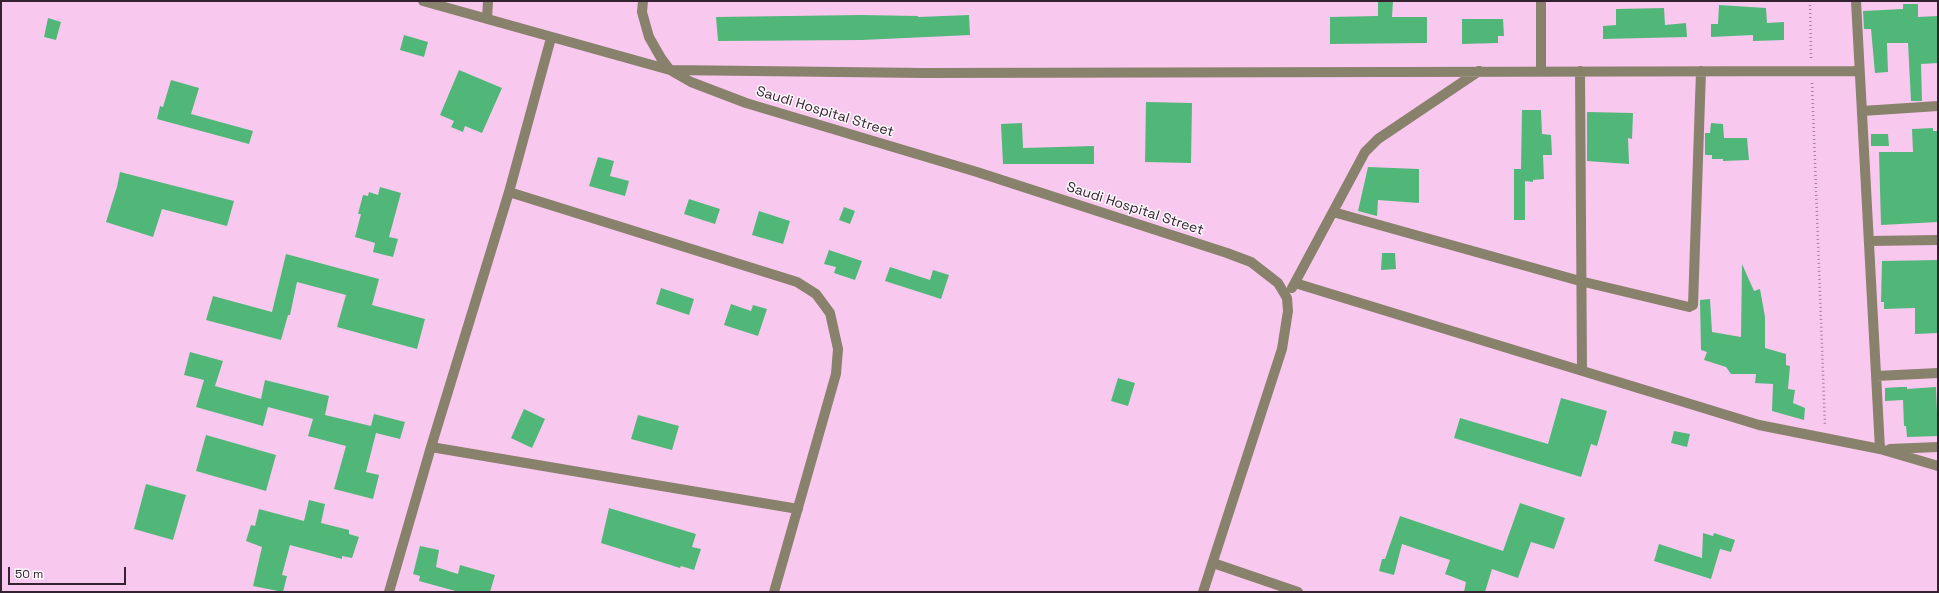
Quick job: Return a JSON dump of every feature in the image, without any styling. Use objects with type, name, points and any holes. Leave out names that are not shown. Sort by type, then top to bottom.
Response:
[{"type":"street","points":[[423,1],[670,70],[924,73],[1859,70]]},
{"type":"street","points":[[487,19],[488,1]]},
{"type":"street","points":[[643,1],[642,12],[649,37],[670,70]]},
{"type":"street","points":[[1541,1],[1541,71]]},
{"type":"street","points":[[1856,1],[1880,449]]},
{"type":"street","points":[[389,592],[431,447],[509,192],[551,38]]},
{"type":"street","name":"Saudi Hospital Street","points":[[670,70],[691,82],[746,103],[977,172],[1227,253],[1251,262],[1265,272],[1278,284],[1287,298]]},
{"type":"street","points":[[1203,592],[1282,349],[1288,311],[1287,298],[1365,152],[1378,139],[1479,71]]},
{"type":"street","points":[[1580,71],[1580,281],[1582,370]]},
{"type":"street","points":[[1333,212],[1580,281],[1690,307],[1693,305],[1701,71]]},
{"type":"street","points":[[1862,111],[1938,106]]},
{"type":"street","points":[[509,192],[797,282],[816,294],[830,313],[838,349],[836,374],[774,592]]},
{"type":"street","points":[[1869,241],[1938,240]]},
{"type":"street","points":[[1295,283],[1759,425],[1880,449],[1938,466]]},
{"type":"street","points":[[1876,376],[1938,373]]},
{"type":"street","points":[[431,447],[798,509]]},
{"type":"street","points":[[1880,449],[1938,448]]},
{"type":"street","points":[[1213,563],[1298,592]]},
{"type":"path","points":[[1810,1],[1826,439]]},
{"type":"building","points":[[1378,1],[1393,1],[1392,17],[1427,17],[1427,43],[1330,44],[1330,17],[1378,16]]},
{"type":"building","points":[[1903,4],[1918,4],[1918,17],[1938,16],[1938,63],[1921,64],[1922,101],[1911,101],[1908,43],[1887,43],[1888,72],[1875,73],[1871,29],[1864,29],[1863,11],[1903,9]]},
{"type":"building","points":[[1719,5],[1766,8],[1767,23],[1784,22],[1784,40],[1753,41],[1753,35],[1711,37],[1711,24],[1718,24]]},
{"type":"building","points":[[1664,8],[1665,25],[1686,23],[1687,37],[1603,39],[1603,26],[1616,25],[1616,9]]},
{"type":"building","points":[[861,15],[918,17],[969,15],[970,35],[862,40],[718,41],[716,17]]},
{"type":"building","points":[[48,18],[61,22],[56,40],[44,37]]},
{"type":"building","points":[[1462,19],[1503,19],[1504,36],[1498,36],[1498,43],[1462,44]]},
{"type":"building","points":[[404,35],[428,42],[424,57],[400,50]]},
{"type":"building","points":[[459,70],[502,88],[482,133],[465,126],[463,132],[451,127],[454,121],[440,115]]},
{"type":"building","points":[[171,80],[199,88],[191,114],[253,131],[249,144],[157,119],[160,106],[163,107]]},
{"type":"building","points":[[1146,102],[1192,103],[1191,163],[1145,162]]},
{"type":"building","points":[[1522,110],[1541,110],[1542,134],[1551,135],[1552,155],[1543,155],[1544,179],[1533,180],[1533,182],[1525,181],[1525,220],[1514,220],[1514,169],[1521,169]]},
{"type":"building","points":[[1587,112],[1633,113],[1632,139],[1628,138],[1629,164],[1587,161]]},
{"type":"building","points":[[1022,123],[1023,148],[1094,146],[1094,164],[1003,164],[1001,124]]},
{"type":"building","points":[[1711,123],[1723,124],[1724,138],[1747,138],[1749,160],[1723,161],[1723,159],[1712,159],[1712,155],[1705,155],[1705,133],[1710,133]]},
{"type":"building","points":[[1933,128],[1933,131],[1938,131],[1938,222],[1881,225],[1879,152],[1913,152],[1912,129]]},
{"type":"building","points":[[1871,134],[1888,134],[1889,146],[1871,146]]},
{"type":"building","points":[[598,157],[614,161],[610,176],[629,181],[625,196],[589,186]]},
{"type":"building","points":[[1368,167],[1419,169],[1419,203],[1378,200],[1377,216],[1358,211]]},
{"type":"building","points":[[120,172],[234,201],[227,226],[162,209],[153,237],[106,222]]},
{"type":"building","points":[[380,187],[401,193],[389,237],[398,239],[393,257],[373,252],[375,243],[355,237],[361,214],[358,214],[363,195],[368,196],[369,192],[378,195]]},
{"type":"building","points":[[689,199],[720,209],[715,224],[684,214]]},
{"type":"building","points":[[844,207],[855,211],[850,224],[839,220]]},
{"type":"building","points":[[759,211],[790,221],[783,244],[752,235]]},
{"type":"building","points":[[829,250],[862,261],[855,280],[834,273],[836,267],[824,264]]},
{"type":"building","points":[[1382,253],[1395,253],[1396,269],[1381,270]]},
{"type":"building","points":[[286,254],[379,279],[372,305],[425,319],[417,349],[337,327],[346,295],[297,282],[290,315],[288,315],[281,340],[206,320],[213,296],[272,312]]},
{"type":"building","points":[[1938,260],[1938,333],[1915,334],[1915,308],[1884,309],[1884,302],[1881,302],[1882,261]]},
{"type":"building","points":[[1742,264],[1754,291],[1760,289],[1765,317],[1765,348],[1786,354],[1786,365],[1790,366],[1788,389],[1795,390],[1793,403],[1805,408],[1804,420],[1772,411],[1773,384],[1755,383],[1756,374],[1731,374],[1726,367],[1704,360],[1707,352],[1701,350],[1700,300],[1710,299],[1712,332],[1741,337]]},
{"type":"building","points":[[890,267],[930,280],[933,270],[949,275],[941,299],[885,281]]},
{"type":"building","points":[[661,288],[694,299],[689,315],[656,304]]},
{"type":"building","points":[[731,304],[751,311],[753,305],[767,309],[758,336],[724,325]]},
{"type":"building","points":[[190,352],[223,361],[215,386],[261,399],[265,380],[329,396],[325,415],[371,426],[374,414],[405,422],[400,439],[376,433],[366,472],[379,475],[373,499],[334,489],[346,446],[308,436],[313,419],[268,407],[263,426],[196,407],[204,380],[184,375]]},
{"type":"building","points":[[1118,378],[1135,383],[1128,406],[1111,401]]},
{"type":"building","points":[[1907,387],[1907,389],[1936,387],[1938,436],[1907,437],[1906,426],[1904,426],[1903,400],[1885,401],[1885,388]]},
{"type":"building","points":[[1561,398],[1607,411],[1597,446],[1591,444],[1581,477],[1454,438],[1460,418],[1548,444]]},
{"type":"building","points":[[524,409],[545,419],[532,448],[511,438]]},
{"type":"building","points":[[638,415],[679,426],[672,450],[631,439]]},
{"type":"building","points":[[1674,431],[1690,434],[1687,447],[1671,443]]},
{"type":"building","points":[[206,435],[276,455],[266,491],[196,471]]},
{"type":"building","points":[[146,484],[186,495],[173,540],[134,529]]},
{"type":"building","points":[[309,500],[325,504],[321,523],[349,530],[349,534],[359,537],[352,558],[342,556],[342,559],[290,545],[282,575],[287,576],[283,592],[253,586],[262,547],[246,541],[251,525],[255,526],[259,509],[304,521]]},
{"type":"building","points":[[1520,503],[1565,518],[1554,549],[1531,542],[1518,578],[1492,569],[1485,592],[1464,592],[1466,582],[1445,574],[1450,560],[1402,544],[1394,575],[1379,571],[1382,559],[1385,559],[1400,516],[1503,551]]},
{"type":"building","points":[[609,508],[696,534],[692,547],[701,549],[694,570],[681,566],[680,568],[601,543]]},
{"type":"building","points":[[1703,533],[1713,536],[1714,533],[1735,540],[1731,552],[1720,549],[1711,579],[1654,561],[1659,544],[1702,558]]},
{"type":"building","points":[[420,546],[439,550],[436,567],[458,574],[460,565],[495,575],[490,592],[459,592],[419,581],[420,576],[413,574]]}]
